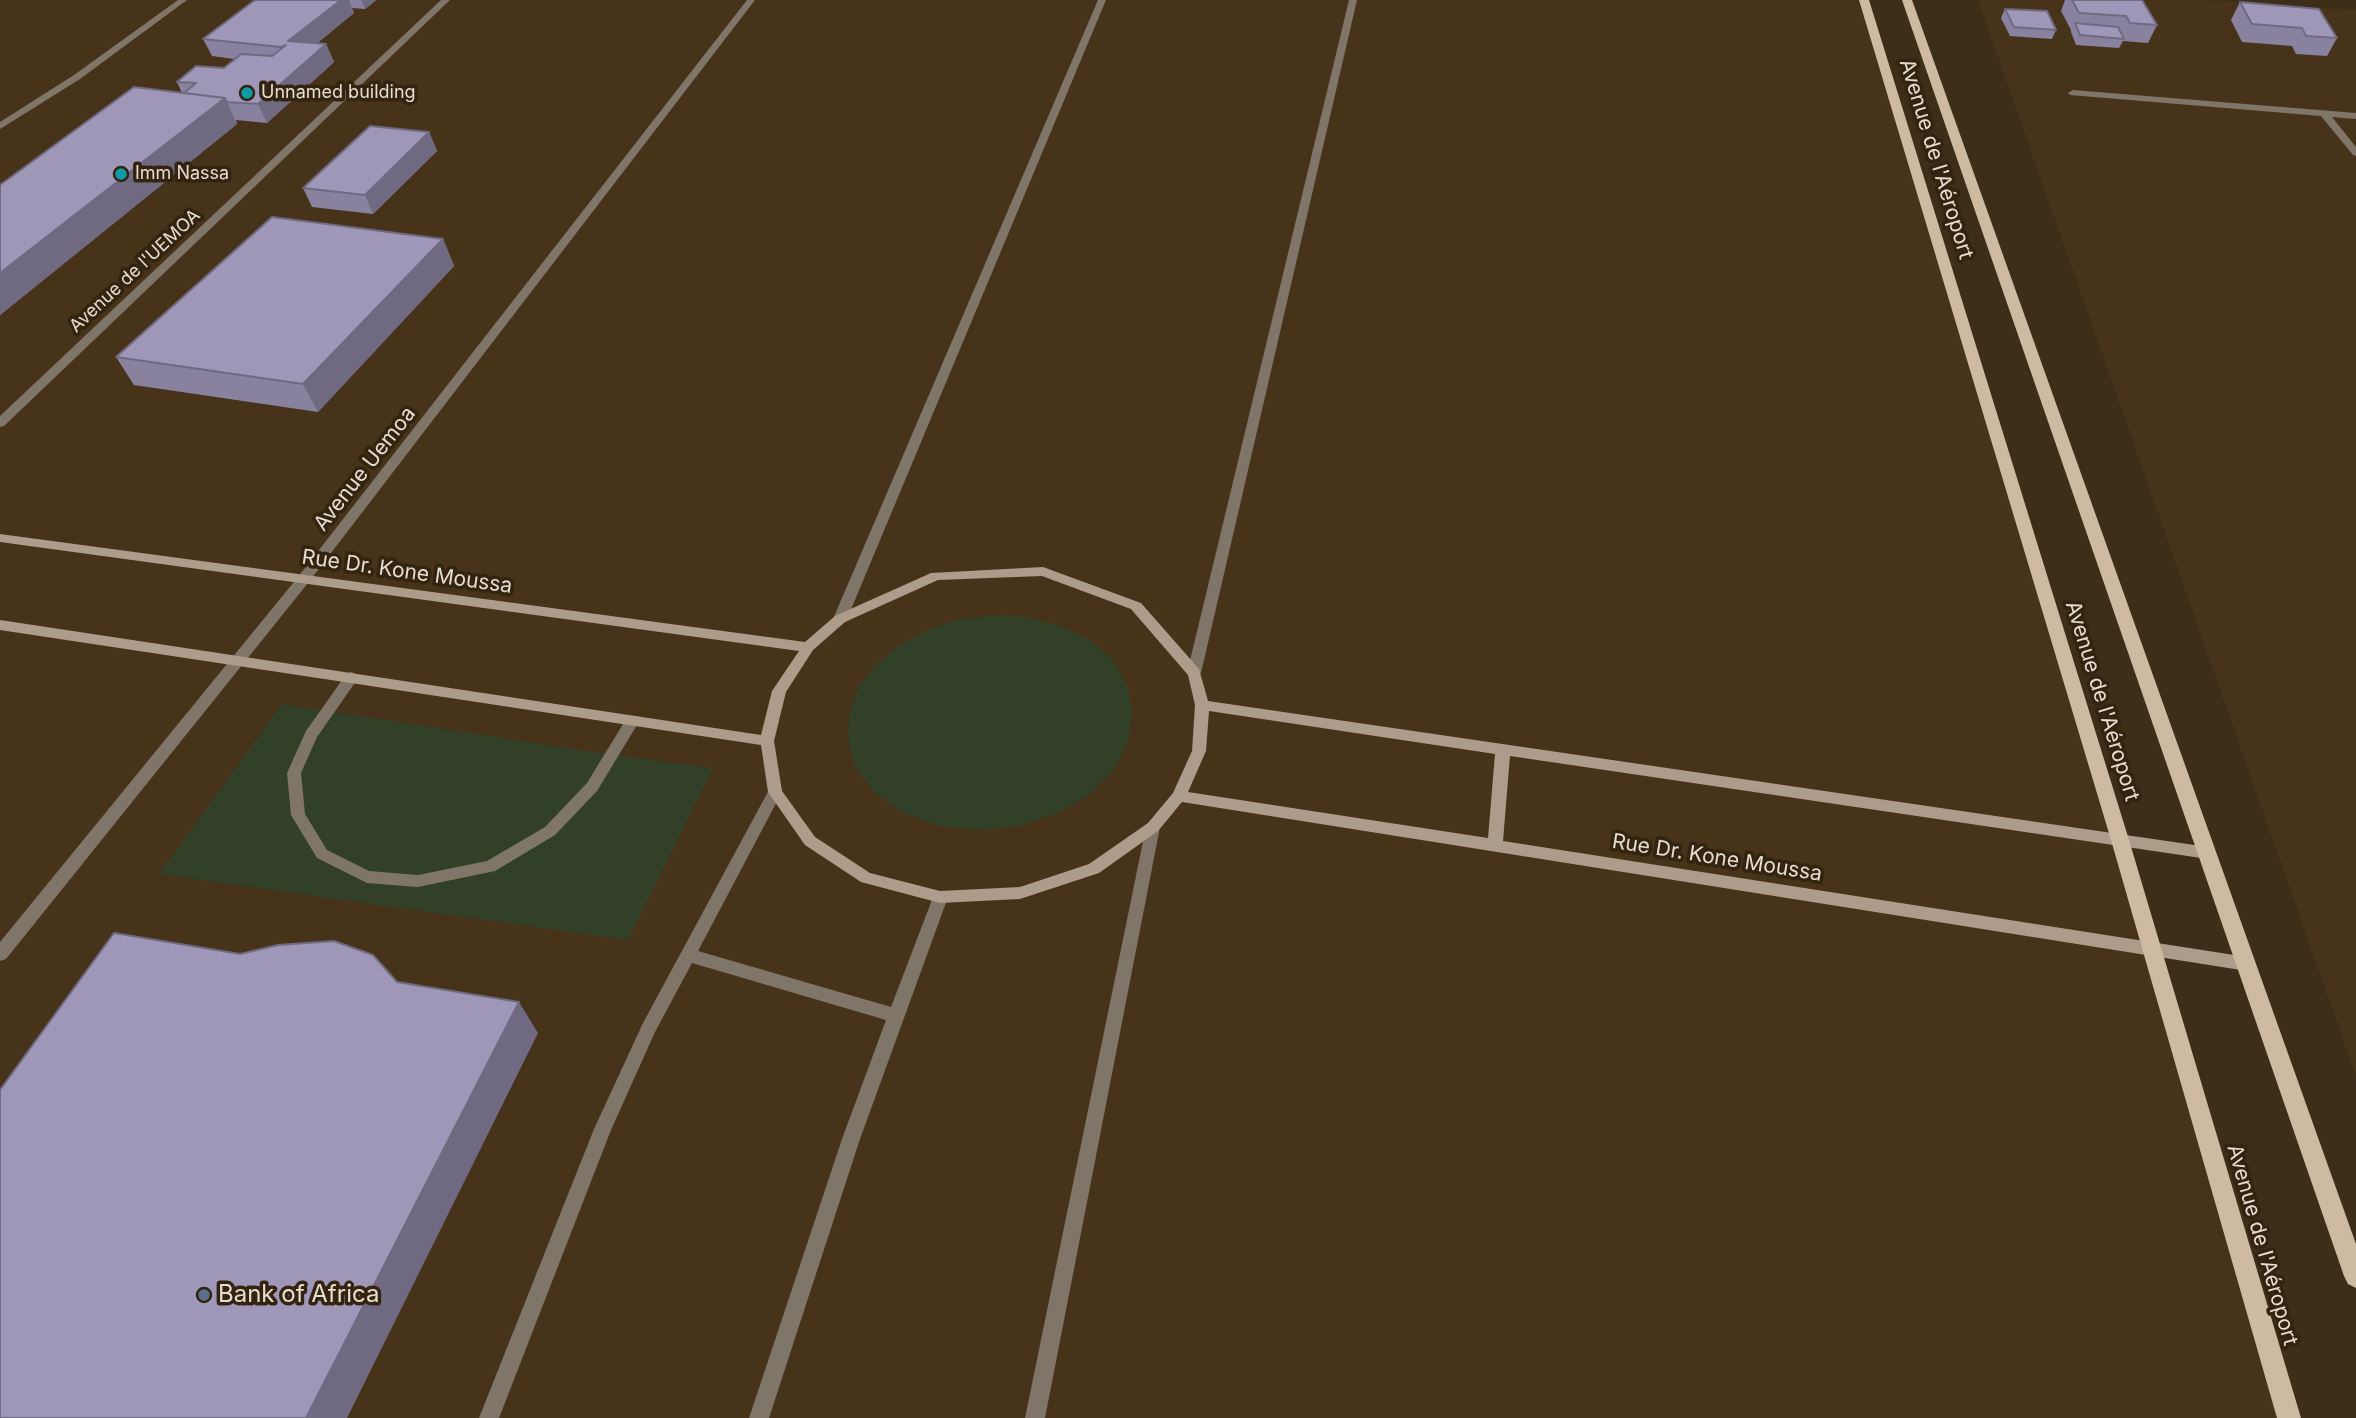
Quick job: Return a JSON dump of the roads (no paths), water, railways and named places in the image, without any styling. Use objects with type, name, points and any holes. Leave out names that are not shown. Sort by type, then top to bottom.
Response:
[{"type":"main road","name":"Avenue de l'Aéroport","points":[[1864,0],[2120,840],[2289,1418]]},
{"type":"main road","name":"Avenue de l'Aéroport","points":[[1907,0],[2356,1276]]},
{"type":"street","points":[[0,126],[76,77],[183,0]]},
{"type":"street","name":"Avenue de l'UEMOA","points":[[0,423],[446,0]]},
{"type":"street","name":"Avenue Uemoa","points":[[0,954],[303,580],[751,0]]},
{"type":"street","points":[[840,619],[1102,0]]},
{"type":"street","points":[[1194,673],[1353,0]]},
{"type":"street","points":[[2073,93],[2356,116]]},
{"type":"street","points":[[2323,112],[2356,153]]},
{"type":"street","name":"Rue Dr. Kone Moussa","points":[[0,538],[808,647]]},
{"type":"street","points":[[1043,571],[1136,606],[1194,673],[1202,705],[1199,751],[1179,796],[1153,827],[1094,869],[1020,893],[940,897],[866,878],[810,841],[775,792],[767,741],[779,691],[808,647],[840,619],[936,576],[1043,571]]},
{"type":"street","points":[[0,625],[767,741]]},
{"type":"street","points":[[352,677],[311,735],[294,774],[298,815],[322,854],[367,877],[418,881],[490,867],[550,831],[592,787],[633,720]]},
{"type":"street","points":[[1202,705],[2208,853]]},
{"type":"street","points":[[1495,844],[1503,748]]},
{"type":"street","points":[[489,1418],[603,1129],[649,1028],[775,792]]},
{"type":"street","name":"Rue Dr. Kone Moussa","points":[[1179,796],[2248,964]]},
{"type":"street","points":[[1035,1418],[1153,827]]},
{"type":"street","points":[[759,1418],[851,1139],[940,897]]},
{"type":"street","points":[[687,956],[896,1016]]},
{"type":"place","name":"Unnamed building","points":[[247,93]]},
{"type":"place","name":"Imm Nassa","points":[[121,174]]},
{"type":"place","name":"Bank of Africa","points":[[204,1295]]}]
